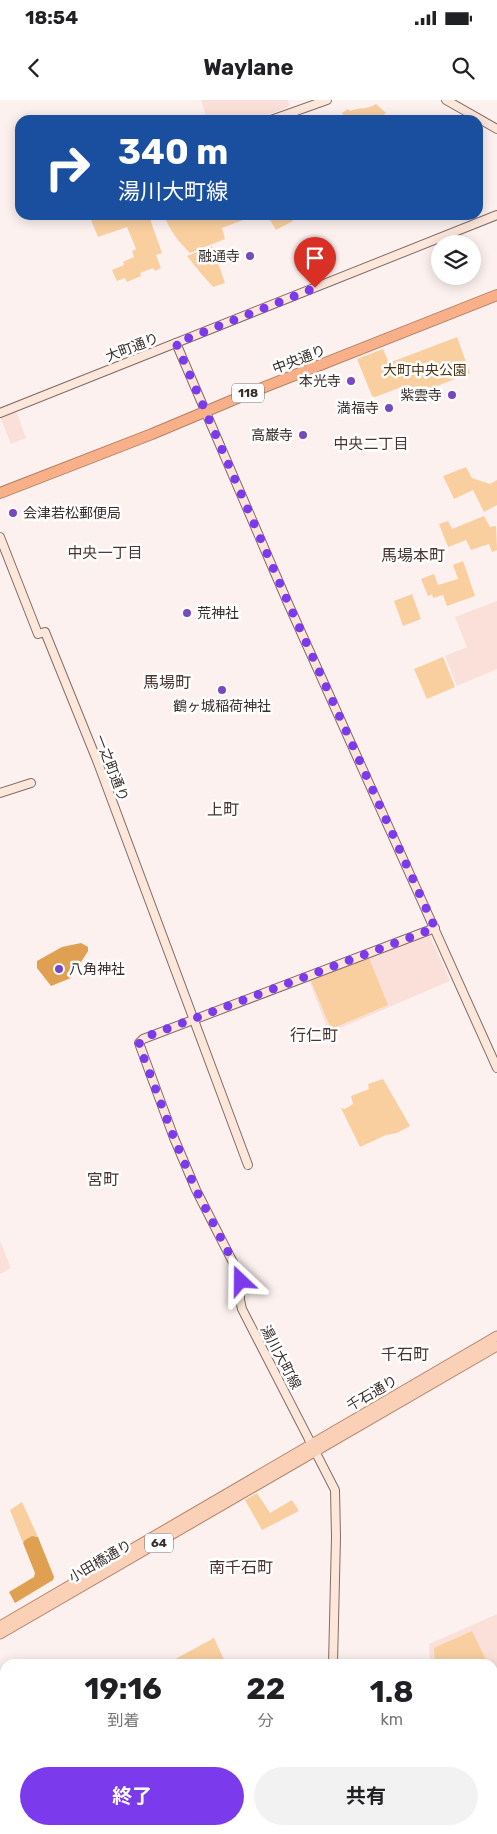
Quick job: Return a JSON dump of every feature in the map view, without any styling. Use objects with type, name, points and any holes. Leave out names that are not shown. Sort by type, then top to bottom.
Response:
[{"type":"highway","name":"中央通り","points":[[0,493],[497,295]]},
{"type":"main road","name":"千石通り","points":[[314,1447],[497,1336]]},
{"type":"main road","name":"千石通り","points":[[314,1447],[497,1346]]},
{"type":"main road","name":"小田橋通り","points":[[0,1626],[314,1447]]},
{"type":"main road","name":"小田橋通り","points":[[0,1634],[314,1447]]},
{"type":"street","points":[[285,115],[327,100]]},
{"type":"street","points":[[446,100],[472,115]]},
{"type":"street","points":[[483,121],[497,129]]},
{"type":"street","name":"大町通り","points":[[0,413],[497,215]]},
{"type":"street","points":[[176,343],[287,600],[497,1068]]},
{"type":"street","name":"一之町通り","points":[[0,537],[38,634],[45,632],[98,763],[248,1165]]},
{"type":"street","points":[[0,792],[31,783]]},
{"type":"street","points":[[193,1020],[435,928]]},
{"type":"street","name":"湯川大町線","points":[[193,1020],[143,1039],[139,1045],[196,1190],[240,1276],[242,1309],[334,1486],[336,1495],[333,1659]]},
{"type":"shaded area","points":[[201,100],[288,100],[290,106],[268,115],[206,115]]},
{"type":"shaded area","points":[[14,411],[17,413],[26,438],[11,444],[0,417]]},
{"type":"shaded area","points":[[497,601],[497,669],[457,686],[445,656],[467,647],[455,617]]},
{"type":"shaded area","points":[[429,934],[450,981],[329,1033],[309,980]]},
{"type":"shaded area","name":"八角神社","points":[[81,943],[88,947],[88,951],[71,978],[51,986],[37,968],[37,961],[62,947]]},
{"type":"shaded area","points":[[0,1241],[11,1268],[0,1274]]},
{"type":"shaded area","points":[[32,1536],[38,1537],[54,1577],[53,1580],[15,1603],[9,1592],[34,1577],[35,1573],[23,1543]]},
{"type":"shaded area","points":[[497,1614],[497,1659],[430,1659],[429,1644]]},
{"type":"green space","points":[[376,104],[386,113],[384,115],[343,115],[342,113],[348,109],[350,111]]},
{"type":"green space","points":[[91,220],[151,220],[162,253],[156,255],[161,268],[155,271],[153,268],[140,273],[141,276],[127,282],[125,278],[117,281],[112,270],[124,265],[123,262],[134,257],[132,251],[136,249],[127,227],[98,237]]},
{"type":"green space","points":[[166,220],[243,220],[222,228],[225,239],[190,253]]},
{"type":"green space","points":[[270,220],[292,220],[293,221],[276,230]]},
{"type":"green space","points":[[212,246],[225,283],[213,287],[187,256]]},
{"type":"green space","name":"大町中央公園","points":[[457,337],[470,373],[412,396],[407,385],[375,397],[372,396],[357,359],[383,349],[389,363]]},
{"type":"green space","points":[[466,467],[472,478],[490,484],[497,480],[497,505],[484,512],[473,490],[454,499],[443,476]]},
{"type":"green space","points":[[484,516],[490,527],[496,526],[497,550],[492,552],[489,544],[471,550],[466,540],[448,547],[439,524],[448,521],[452,529]]},
{"type":"green space","points":[[463,561],[475,596],[447,606],[443,595],[433,598],[432,594],[428,596],[421,579],[434,574],[438,585],[458,579],[453,565]]},
{"type":"green space","points":[[412,594],[421,619],[403,626],[394,601]]},
{"type":"green space","points":[[443,657],[455,687],[427,699],[414,669]]},
{"type":"green space","points":[[369,958],[388,1005],[331,1029],[311,981]]},
{"type":"green space","points":[[383,1079],[410,1126],[360,1147],[341,1108],[345,1109],[353,1104],[351,1096],[369,1089],[368,1084]]},
{"type":"green space","points":[[257,1493],[270,1513],[292,1500],[299,1511],[262,1530],[245,1500]]},
{"type":"green space","points":[[22,1502],[38,1537],[35,1536],[25,1540],[23,1543],[10,1510]]},
{"type":"green space","points":[[472,1631],[486,1659],[435,1659],[434,1648]]},
{"type":"green space","points":[[214,1638],[224,1659],[175,1659]]},
{"type":"place","name":"融通寺","points":[[250,256]]},
{"type":"place","name":"本光寺","points":[[351,381]]},
{"type":"place","name":"紫雲寺","points":[[452,395]]},
{"type":"place","name":"満福寺","points":[[389,408]]},
{"type":"place","name":"高巌寺","points":[[303,435]]},
{"type":"place","name":"会津若松郵便局","points":[[13,513]]},
{"type":"place","name":"荒神社","points":[[187,613]]},
{"type":"place","name":"鶴ヶ城稲荷神社","points":[[222,690]]},
{"type":"place","name":"八角神社","points":[[59,969]]},
{"type":"district","name":"中央二丁目","points":[[371,444]]},
{"type":"district","name":"中央一丁目","points":[[105,553]]},
{"type":"district","name":"馬場本町","points":[[413,555]]},
{"type":"district","name":"馬場町","points":[[167,682]]},
{"type":"district","name":"上町","points":[[223,809]]},
{"type":"district","name":"行仁町","points":[[314,1035]]},
{"type":"district","name":"宮町","points":[[103,1179]]},
{"type":"district","name":"千石町","points":[[405,1354]]},
{"type":"district","name":"南千石町","points":[[241,1567]]},
{"type":"route","points":[[241,1281],[239,1273],[196,1190],[174,1138],[139,1045],[140,1041],[148,1036],[435,928],[287,600],[176,343],[315,288]]}]
